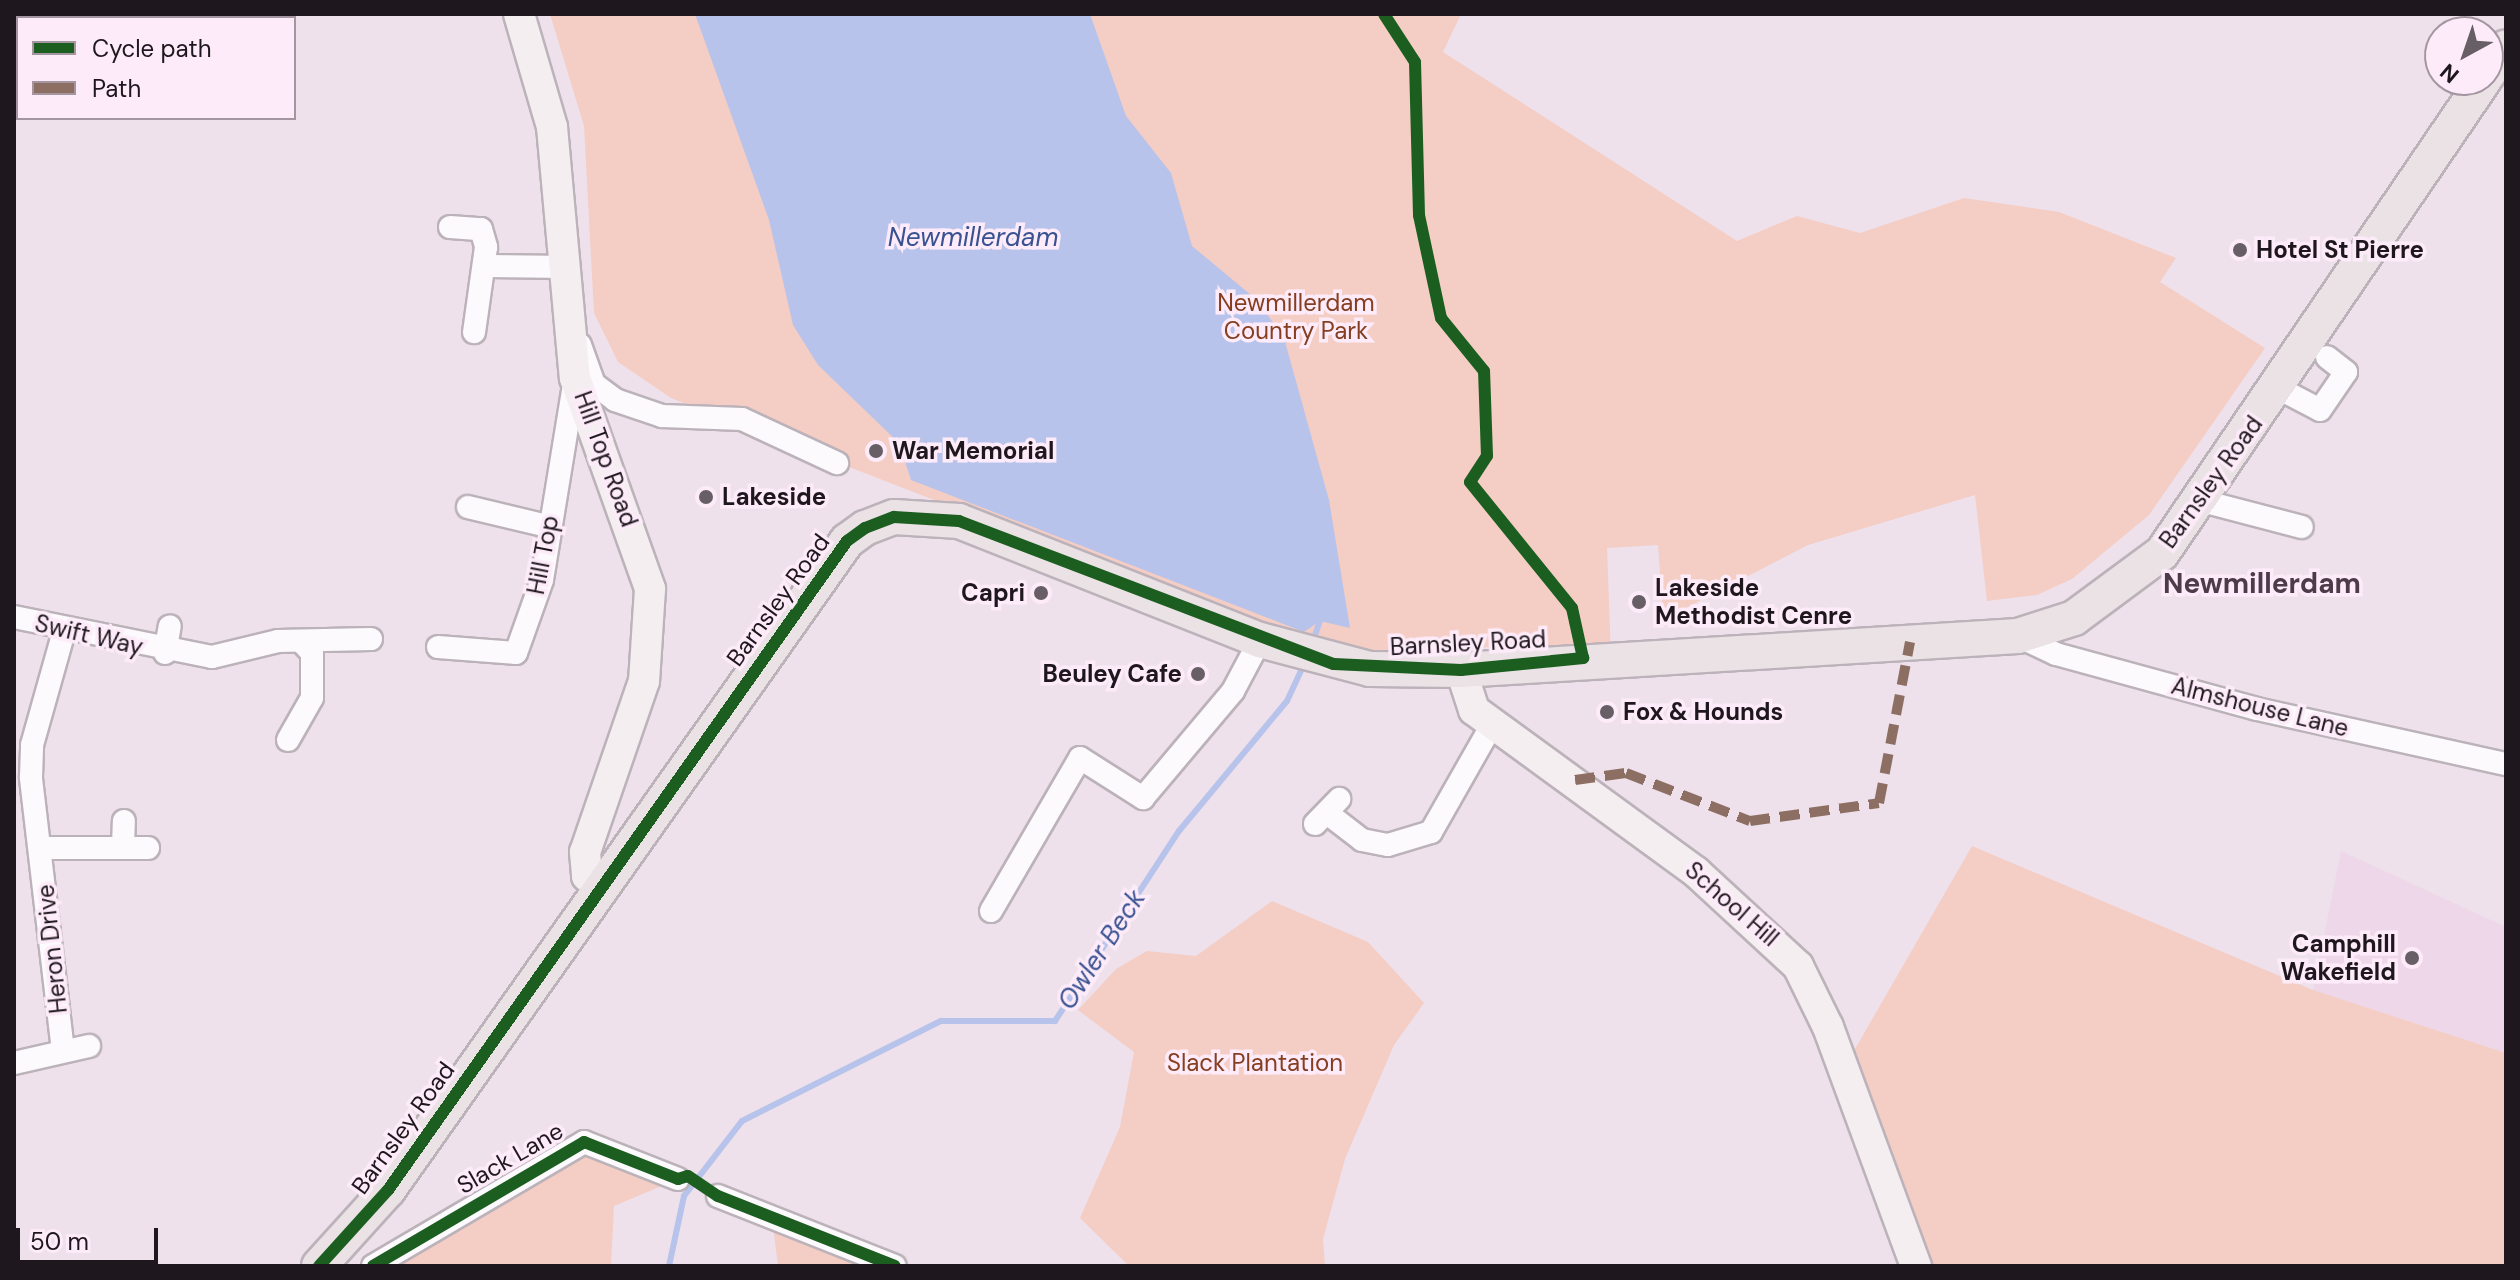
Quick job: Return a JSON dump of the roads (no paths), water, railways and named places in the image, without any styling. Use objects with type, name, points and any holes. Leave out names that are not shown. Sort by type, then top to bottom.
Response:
[{"type":"main road","name":"Barnsley Road","points":[[319,1266],[388,1190],[847,541],[880,521],[959,521],[1260,640],[1307,656],[1370,669],[1461,670],[2018,636],[2074,618],[2119,591],[2162,553],[2202,501],[2473,96]]},
{"type":"street","name":"Hill Top Road","points":[[519,14],[552,127],[575,331],[575,378],[650,589],[644,681],[585,852],[587,876],[602,889]]},
{"type":"street","points":[[450,227],[481,229],[487,266],[474,332]]},
{"type":"street","points":[[487,266],[568,267]]},
{"type":"street","points":[[575,331],[594,384],[615,400],[662,416],[742,419],[837,463]]},
{"type":"street","points":[[2278,388],[2320,410],[2346,372],[2327,357]]},
{"type":"street","name":"Hill Top","points":[[438,647],[516,653],[551,527],[575,378]]},
{"type":"street","points":[[2202,501],[2302,527]]},
{"type":"street","points":[[468,507],[551,527]]},
{"type":"street","name":"Swift Way","points":[[14,617],[165,653],[191,655],[301,641],[371,639]]},
{"type":"street","name":"Swift Way","points":[[165,653],[170,626]]},
{"type":"street","name":"Heron Drive","points":[[63,1051],[40,848],[32,745],[64,631]]},
{"type":"street","name":"Almshouse Lane","points":[[2018,636],[2056,654],[2257,709],[2506,764]]},
{"type":"street","points":[[991,911],[1080,758],[1143,798],[1233,691],[1260,640]]},
{"type":"street","points":[[288,740],[312,698],[312,653],[301,641]]},
{"type":"street","name":"School Hill","points":[[1461,670],[1474,710],[1722,892],[1798,966],[1828,1027],[1916,1266]]},
{"type":"street","points":[[1327,812],[1362,840],[1388,845],[1431,832],[1493,723]]},
{"type":"street","points":[[123,846],[124,821]]},
{"type":"street","name":"Heron Drive","points":[[40,848],[148,848]]},
{"type":"street","points":[[14,1063],[89,1046]]},
{"type":"street","name":"Slack Lane","points":[[373,1266],[584,1142],[678,1179]]},
{"type":"street","points":[[718,1196],[895,1266]]},
{"type":"water","name":"Newmillerdam","points":[[695,14],[1090,14],[1126,116],[1171,173],[1192,246],[1257,300],[1284,338],[1329,500],[1350,628],[1320,621],[1304,632],[911,480],[899,443],[818,365],[793,325],[769,220]]},
{"type":"waterway","name":"Owler Beck","points":[[1312,644],[1320,621]]},
{"type":"waterway","name":"Owler Beck","points":[[669,1266],[684,1196],[742,1121],[941,1021],[1055,1021],[1179,831],[1287,701],[1305,662]]},
{"type":"place","name":"Hotel St Pierre","points":[[2240,250]]},
{"type":"place","name":"War Memorial","points":[[876,451]]},
{"type":"place","name":"Lakeside","points":[[706,497]]},
{"type":"place","name":"Capri","points":[[1041,593]]},
{"type":"place","name":"Lakeside Methodist Cenre","points":[[1639,602]]},
{"type":"place","name":"Beuley Cafe","points":[[1198,674]]},
{"type":"place","name":"Fox & Hounds","points":[[1607,712]]},
{"type":"place","name":"Camphill Wakefield","points":[[2412,958]]},
{"type":"district","name":"Newmillerdam","points":[[2262,584]]},
{"type":"park label","name":"Newmillerdam Country Park","points":[[1296,317]]},
{"type":"park label","name":"Slack Plantation","points":[[1255,1063]]}]
